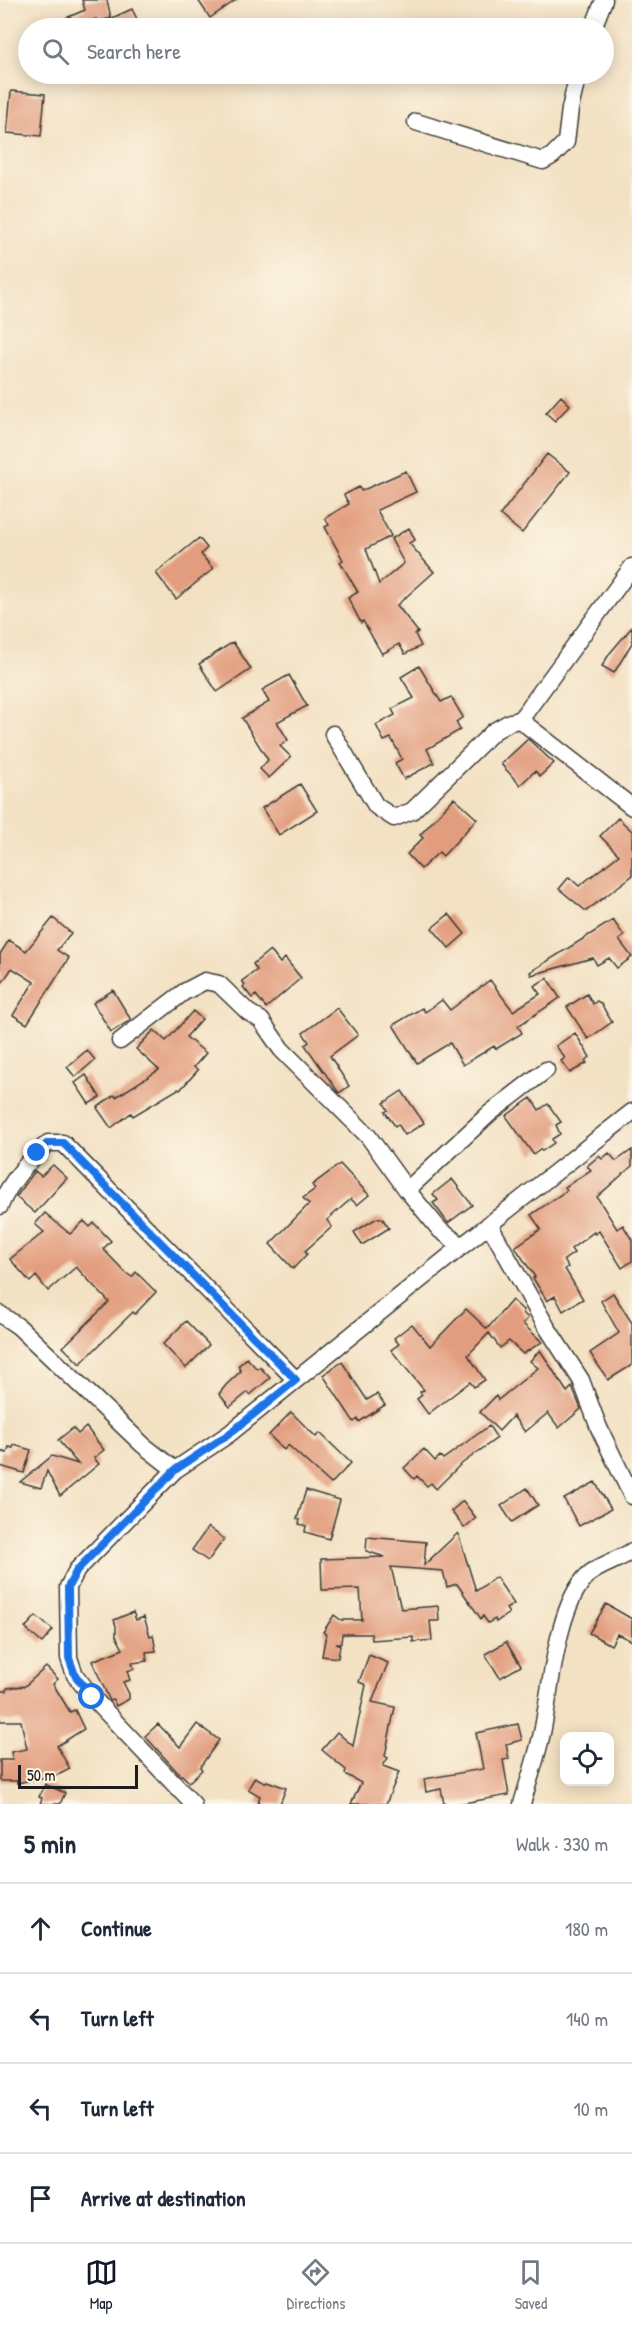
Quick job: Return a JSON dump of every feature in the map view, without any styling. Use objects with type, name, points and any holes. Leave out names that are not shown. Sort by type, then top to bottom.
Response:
[{"type":"street","points":[[597,18],[604,0]]},
{"type":"street","points":[[416,122],[543,160],[552,156],[566,142],[576,84]]},
{"type":"street","points":[[333,734],[376,806],[394,818],[412,810],[494,731],[510,722],[520,720],[632,567]]},
{"type":"street","points":[[520,720],[632,807]]},
{"type":"street","points":[[120,1041],[184,992],[205,981],[219,984],[248,1012],[261,1020],[281,1049],[352,1118],[440,1230],[462,1246]]},
{"type":"street","points":[[407,1190],[489,1113],[546,1070]]},
{"type":"street","points":[[193,1804],[92,1697],[75,1675],[69,1658],[68,1587],[77,1570],[175,1470],[229,1434],[632,1112]]},
{"type":"street","points":[[0,1206],[4,1195],[37,1153],[48,1143],[63,1143],[296,1380]]},
{"type":"street","points":[[489,1224],[546,1326],[581,1380],[599,1428],[632,1496]]},
{"type":"street","points":[[0,1314],[20,1327],[143,1445],[175,1470]]},
{"type":"street","points":[[522,1804],[542,1731],[557,1645],[569,1603],[588,1575],[632,1551]]},
{"type":"building","points":[[82,0],[107,0],[111,18],[66,18],[85,10]]},
{"type":"building","points":[[198,0],[236,0],[210,18]]},
{"type":"building","points":[[132,9],[136,18],[112,18]]},
{"type":"building","points":[[11,91],[45,94],[41,136],[7,133]]},
{"type":"building","points":[[561,396],[570,405],[555,421],[546,413]]},
{"type":"building","points":[[547,454],[570,472],[522,533],[500,515]]},
{"type":"building","points":[[406,471],[416,492],[377,510],[391,536],[366,549],[379,584],[404,563],[391,539],[409,528],[415,540],[409,543],[434,572],[397,605],[418,632],[415,634],[421,646],[405,654],[399,644],[382,654],[363,621],[361,623],[348,598],[358,592],[340,562],[343,560],[325,527],[329,525],[325,518],[349,504],[344,495],[359,487],[361,491]]},
{"type":"building","points":[[199,538],[207,548],[201,554],[213,569],[176,599],[156,573]]},
{"type":"building","points":[[632,627],[632,643],[614,673],[602,666]]},
{"type":"building","points":[[233,642],[251,669],[217,692],[199,664]]},
{"type":"building","points":[[419,666],[441,702],[451,697],[463,717],[456,722],[460,730],[427,749],[434,763],[404,779],[395,763],[402,759],[391,738],[384,741],[376,725],[395,715],[392,709],[414,698],[401,677]]},
{"type":"building","points":[[289,675],[307,706],[277,722],[288,740],[280,746],[291,757],[269,778],[260,769],[268,760],[242,718],[269,702],[262,690]]},
{"type":"building","points":[[528,739],[554,763],[540,776],[535,771],[520,785],[501,764]]},
{"type":"building","points":[[300,784],[317,811],[279,835],[262,808]]},
{"type":"building","points":[[454,798],[477,819],[443,856],[439,852],[421,869],[407,854],[423,838],[420,835]]},
{"type":"building","points":[[618,818],[632,831],[632,876],[586,911],[559,889],[569,877],[579,886],[619,855],[600,836]]},
{"type":"building","points":[[449,914],[465,934],[449,948],[432,928]]},
{"type":"building","points":[[53,918],[71,933],[57,950],[69,958],[27,1024],[13,1015],[34,982],[12,968],[0,986],[0,954],[9,940],[26,951]]},
{"type":"building","points":[[613,920],[624,936],[619,940],[632,957],[617,968],[609,958],[597,965],[593,958],[531,975],[530,972]]},
{"type":"building","points":[[270,950],[280,963],[285,958],[301,978],[266,1008],[256,995],[252,998],[243,987],[245,985],[242,981],[257,970],[253,964]]},
{"type":"building","points":[[547,978],[560,998],[518,1026],[522,1033],[496,1049],[494,1046],[463,1065],[450,1043],[417,1063],[393,1025],[422,1008],[425,1012],[442,1000],[450,1010],[490,980],[513,1011],[540,994],[534,986]]},
{"type":"building","points":[[113,990],[131,1020],[111,1032],[93,1003]]},
{"type":"building","points":[[587,994],[593,1004],[597,1001],[601,1004],[612,1022],[588,1039],[567,1007]]},
{"type":"building","points":[[337,1008],[358,1035],[330,1056],[349,1086],[339,1093],[305,1045],[309,1042],[303,1033]]},
{"type":"building","points":[[193,1011],[202,1019],[186,1037],[206,1053],[194,1067],[198,1070],[180,1090],[178,1089],[133,1116],[131,1113],[111,1128],[97,1108],[114,1095],[116,1097],[159,1070],[136,1049],[154,1030],[166,1041]]},
{"type":"building","points":[[575,1033],[590,1057],[585,1061],[587,1063],[570,1073],[561,1061],[565,1058],[556,1046]]},
{"type":"building","points":[[87,1050],[95,1060],[75,1077],[67,1067]]},
{"type":"building","points":[[86,1075],[100,1097],[89,1104],[75,1083]]},
{"type":"building","points":[[402,1091],[424,1123],[405,1135],[398,1124],[395,1126],[385,1112],[388,1110],[384,1103]]},
{"type":"building","points":[[531,1098],[539,1110],[548,1104],[561,1122],[556,1125],[560,1134],[552,1139],[554,1143],[533,1154],[506,1116]]},
{"type":"building","points":[[632,1150],[632,1166],[597,1197],[617,1229],[623,1225],[632,1240],[632,1261],[622,1268],[599,1231],[595,1234],[594,1232],[571,1249],[574,1253],[564,1260],[568,1267],[565,1269],[583,1299],[563,1311],[555,1296],[547,1301],[533,1278],[535,1277],[515,1247],[541,1229],[531,1215],[567,1190],[565,1187],[591,1170],[587,1166],[599,1156],[602,1159],[609,1153],[616,1161]]},
{"type":"building","points":[[340,1164],[369,1195],[357,1205],[351,1199],[327,1220],[332,1227],[305,1251],[307,1254],[293,1269],[270,1244],[309,1204],[303,1198],[315,1189],[312,1185]]},
{"type":"building","points":[[53,1165],[67,1178],[35,1213],[16,1197],[35,1171],[41,1176]]},
{"type":"building","points":[[452,1179],[472,1205],[448,1223],[433,1203],[438,1200],[433,1194]]},
{"type":"building","points":[[45,1213],[70,1234],[84,1221],[90,1227],[94,1223],[111,1241],[103,1249],[126,1273],[132,1277],[136,1272],[156,1292],[80,1364],[63,1347],[109,1302],[76,1267],[48,1291],[36,1276],[30,1282],[10,1259],[44,1232],[35,1224]]},
{"type":"building","points":[[377,1218],[382,1218],[389,1228],[362,1245],[354,1232]]},
{"type":"building","points":[[613,1293],[632,1323],[632,1365],[608,1380],[590,1353],[619,1333],[601,1301]]},
{"type":"building","points":[[512,1300],[528,1318],[523,1324],[542,1342],[523,1354],[509,1341],[500,1348],[489,1333],[468,1355],[485,1380],[474,1387],[470,1382],[428,1414],[417,1399],[422,1395],[420,1392],[424,1390],[391,1350],[399,1344],[394,1338],[412,1324],[430,1346],[466,1309],[487,1329]]},
{"type":"building","points":[[186,1321],[209,1345],[186,1368],[163,1344]]},
{"type":"building","points":[[540,1350],[567,1392],[572,1387],[581,1409],[559,1428],[548,1413],[525,1432],[513,1416],[499,1431],[480,1412],[496,1396],[498,1400],[538,1368],[530,1361]]},
{"type":"building","points":[[247,1358],[270,1378],[250,1395],[248,1392],[230,1407],[219,1394],[241,1371],[238,1366]]},
{"type":"building","points":[[342,1362],[367,1400],[377,1394],[385,1405],[359,1422],[358,1419],[354,1422],[323,1375]]},
{"type":"building","points":[[291,1412],[316,1437],[320,1433],[351,1463],[331,1484],[288,1445],[284,1450],[269,1435]]},
{"type":"building","points":[[489,1426],[497,1438],[460,1465],[436,1489],[431,1483],[427,1486],[417,1476],[414,1479],[404,1468],[424,1449],[435,1461],[440,1456],[443,1459]]},
{"type":"building","points":[[86,1427],[104,1450],[94,1458],[99,1464],[60,1496],[47,1471],[41,1488],[20,1482],[52,1456],[78,1464],[58,1440],[73,1428],[78,1434]]},
{"type":"building","points":[[14,1445],[31,1450],[24,1473],[0,1466],[0,1451],[7,1453],[9,1447],[13,1448]]},
{"type":"building","points":[[595,1482],[611,1509],[579,1526],[564,1499]]},
{"type":"building","points":[[527,1488],[538,1505],[512,1522],[501,1506]]},
{"type":"building","points":[[306,1490],[340,1500],[329,1539],[305,1532],[306,1526],[299,1524],[300,1520],[297,1519]]},
{"type":"building","points":[[463,1501],[476,1518],[464,1528],[451,1511]]},
{"type":"building","points":[[208,1527],[224,1539],[208,1561],[192,1550]]},
{"type":"building","points":[[458,1533],[476,1591],[496,1577],[514,1604],[506,1609],[509,1613],[496,1622],[495,1619],[488,1623],[483,1616],[481,1619],[457,1584],[447,1587],[443,1571],[391,1567],[401,1609],[438,1606],[439,1621],[430,1621],[432,1640],[413,1642],[413,1637],[372,1640],[371,1634],[342,1634],[341,1643],[336,1643],[340,1645],[338,1658],[322,1656],[326,1634],[323,1632],[334,1615],[341,1620],[362,1620],[360,1589],[322,1590],[321,1559],[385,1557],[366,1551],[367,1537],[426,1542],[424,1565]]},
{"type":"building","points":[[606,1604],[632,1619],[632,1641],[617,1634],[611,1645],[589,1633]]},
{"type":"building","points":[[133,1612],[136,1620],[144,1617],[150,1636],[153,1635],[156,1651],[146,1652],[147,1661],[132,1663],[134,1669],[127,1671],[130,1680],[123,1682],[129,1699],[116,1706],[113,1699],[110,1701],[92,1661],[123,1649],[116,1636],[114,1620]]},
{"type":"building","points":[[36,1616],[53,1630],[42,1643],[25,1628]]},
{"type":"building","points":[[506,1642],[521,1666],[500,1678],[485,1654]]},
{"type":"building","points":[[369,1655],[388,1663],[372,1702],[395,1707],[385,1756],[388,1758],[383,1766],[399,1772],[386,1804],[351,1804],[361,1783],[345,1774],[346,1770],[322,1750],[337,1732],[353,1746],[366,1685],[359,1682]]},
{"type":"building","points":[[46,1667],[58,1679],[53,1684],[70,1712],[75,1710],[84,1729],[57,1746],[70,1769],[60,1774],[17,1783],[17,1781],[0,1781],[0,1760],[13,1760],[11,1752],[27,1749],[21,1721],[0,1721],[0,1691],[25,1686]]},
{"type":"building","points":[[158,1724],[180,1747],[197,1724],[219,1740],[200,1767],[202,1770],[189,1782],[145,1736]]},
{"type":"building","points":[[518,1724],[522,1740],[506,1744],[509,1759],[503,1760],[509,1795],[458,1804],[444,1804],[441,1789],[426,1792],[424,1779],[483,1769],[476,1733]]},
{"type":"building","points":[[255,1777],[266,1783],[267,1781],[286,1788],[280,1804],[257,1804],[260,1796],[248,1789]]},
{"type":"building","points":[[45,1784],[65,1793],[60,1804],[40,1804],[42,1798],[39,1797]]},
{"type":"route","points":[[37,1153],[48,1143],[63,1143],[296,1380],[229,1434],[175,1470],[77,1570],[68,1587],[69,1658],[75,1675],[92,1697]]}]
